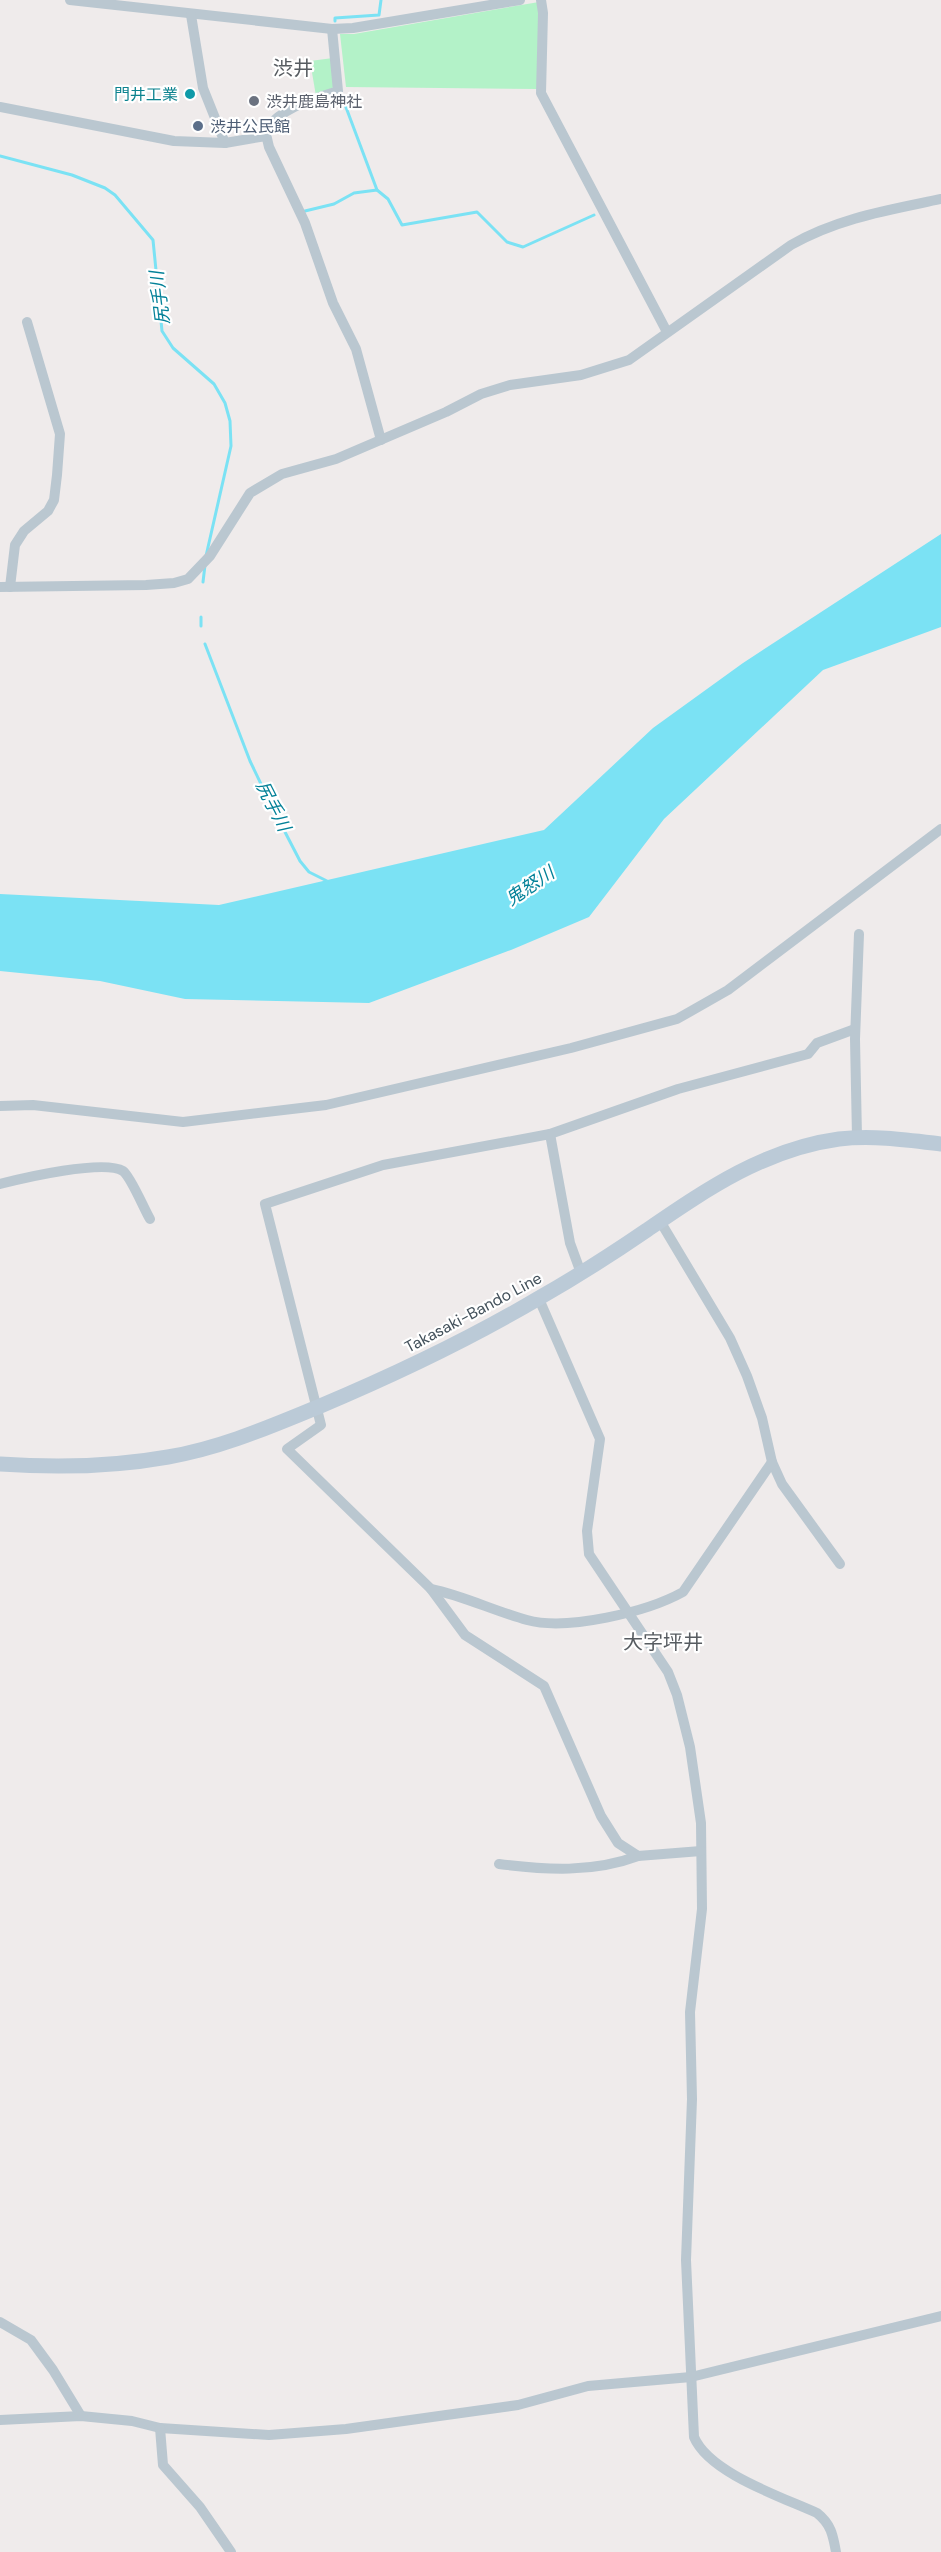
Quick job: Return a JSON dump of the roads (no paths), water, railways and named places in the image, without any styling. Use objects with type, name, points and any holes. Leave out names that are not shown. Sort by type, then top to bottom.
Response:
[{"type":"main road","name":"Takasaki-Bando Line","points":[[0,1464],[85,1466],[170,1457],[247,1437],[426,1359],[538,1299],[732,1174],[760,1160],[800,1147],[857,1137],[941,1144]]},
{"type":"street","points":[[70,0],[332,29],[353,28],[520,0]]},
{"type":"street","points":[[540,0],[543,13],[541,93],[667,332]]},
{"type":"street","points":[[191,15],[203,88],[225,143]]},
{"type":"street","points":[[332,29],[338,91],[293,107],[276,116],[265,130],[305,223],[333,303],[356,349],[381,440]]},
{"type":"street","points":[[0,107],[152,138],[225,143],[266,136]]},
{"type":"street","points":[[27,322],[60,434],[54,500],[48,511],[24,531],[15,545],[5,587],[160,585],[188,579],[210,556],[250,493],[282,474],[336,459],[510,384],[581,375],[629,360],[814,231],[851,218],[941,199]]},
{"type":"street","points":[[0,1106],[33,1106],[183,1122],[326,1105],[571,1048],[678,1019],[728,990],[941,829]]},
{"type":"street","points":[[857,1137],[855,1029],[858,934]]},
{"type":"street","points":[[638,1856],[618,1843],[601,1816],[544,1686],[465,1635],[431,1589],[287,1449],[321,1425],[265,1204],[383,1165],[550,1134],[678,1089],[741,1070],[808,1054],[817,1043],[855,1029]]},
{"type":"street","points":[[550,1134],[568,1233],[581,1273]]},
{"type":"street","points":[[0,1184],[68,1171],[116,1168],[126,1174],[150,1219]]},
{"type":"street","points":[[660,1221],[734,1347],[762,1418],[772,1462],[796,1507],[840,1564]]},
{"type":"street","points":[[538,1299],[600,1439],[587,1531],[589,1554],[656,1651],[677,1695],[690,1747],[700,1823],[702,1909],[690,2012],[691,2157],[686,2260],[694,2438],[704,2455],[726,2470],[817,2513],[832,2530],[836,2552]]},
{"type":"street","points":[[431,1589],[456,1594],[530,1621],[597,1619],[664,1603],[683,1593],[772,1462]]},
{"type":"street","points":[[499,1864],[531,1868],[586,1869],[619,1863],[638,1856],[700,1851]]},
{"type":"street","points":[[0,2420],[81,2416],[132,2421],[160,2428],[269,2435],[346,2428],[518,2405],[588,2386],[691,2377],[941,2316]]},
{"type":"street","points":[[0,2322],[31,2340],[81,2416]]},
{"type":"street","points":[[160,2428],[163,2465],[200,2507],[231,2552]]},
{"type":"water","name":"鬼怒川","points":[[941,534],[941,627],[823,670],[664,819],[589,917],[511,950],[369,1003],[185,999],[100,981],[0,971],[0,894],[219,905],[544,830],[653,728],[743,663]]},
{"type":"waterway","points":[[335,21],[335,18],[379,15],[381,0]]},
{"type":"waterway","points":[[341,94],[377,190]]},
{"type":"waterway","name":"尻手川","points":[[0,156],[72,175],[105,188],[115,195],[153,240],[162,331],[173,348],[214,384],[225,403],[230,421],[231,446],[206,556]]},
{"type":"waterway","points":[[305,211],[334,204],[354,193],[377,190],[388,199],[402,225],[477,212],[507,242],[523,247],[594,215]]},
{"type":"waterway","name":"尻手川","points":[[203,582],[205,565]]},
{"type":"waterway","name":"尻手川","points":[[201,617],[201,626]]},
{"type":"waterway","name":"尻手川","points":[[205,644],[250,761],[271,805],[300,861],[309,872],[327,881]]},
{"type":"place","name":"門井工業","points":[[190,94]]},
{"type":"place","name":"渋井鹿島神社","points":[[254,101]]},
{"type":"place","name":"渋井公民館","points":[[198,126]]},
{"type":"district","name":"渋井","points":[[293,68]]},
{"type":"district","name":"大字坪井","points":[[663,1642]]}]
